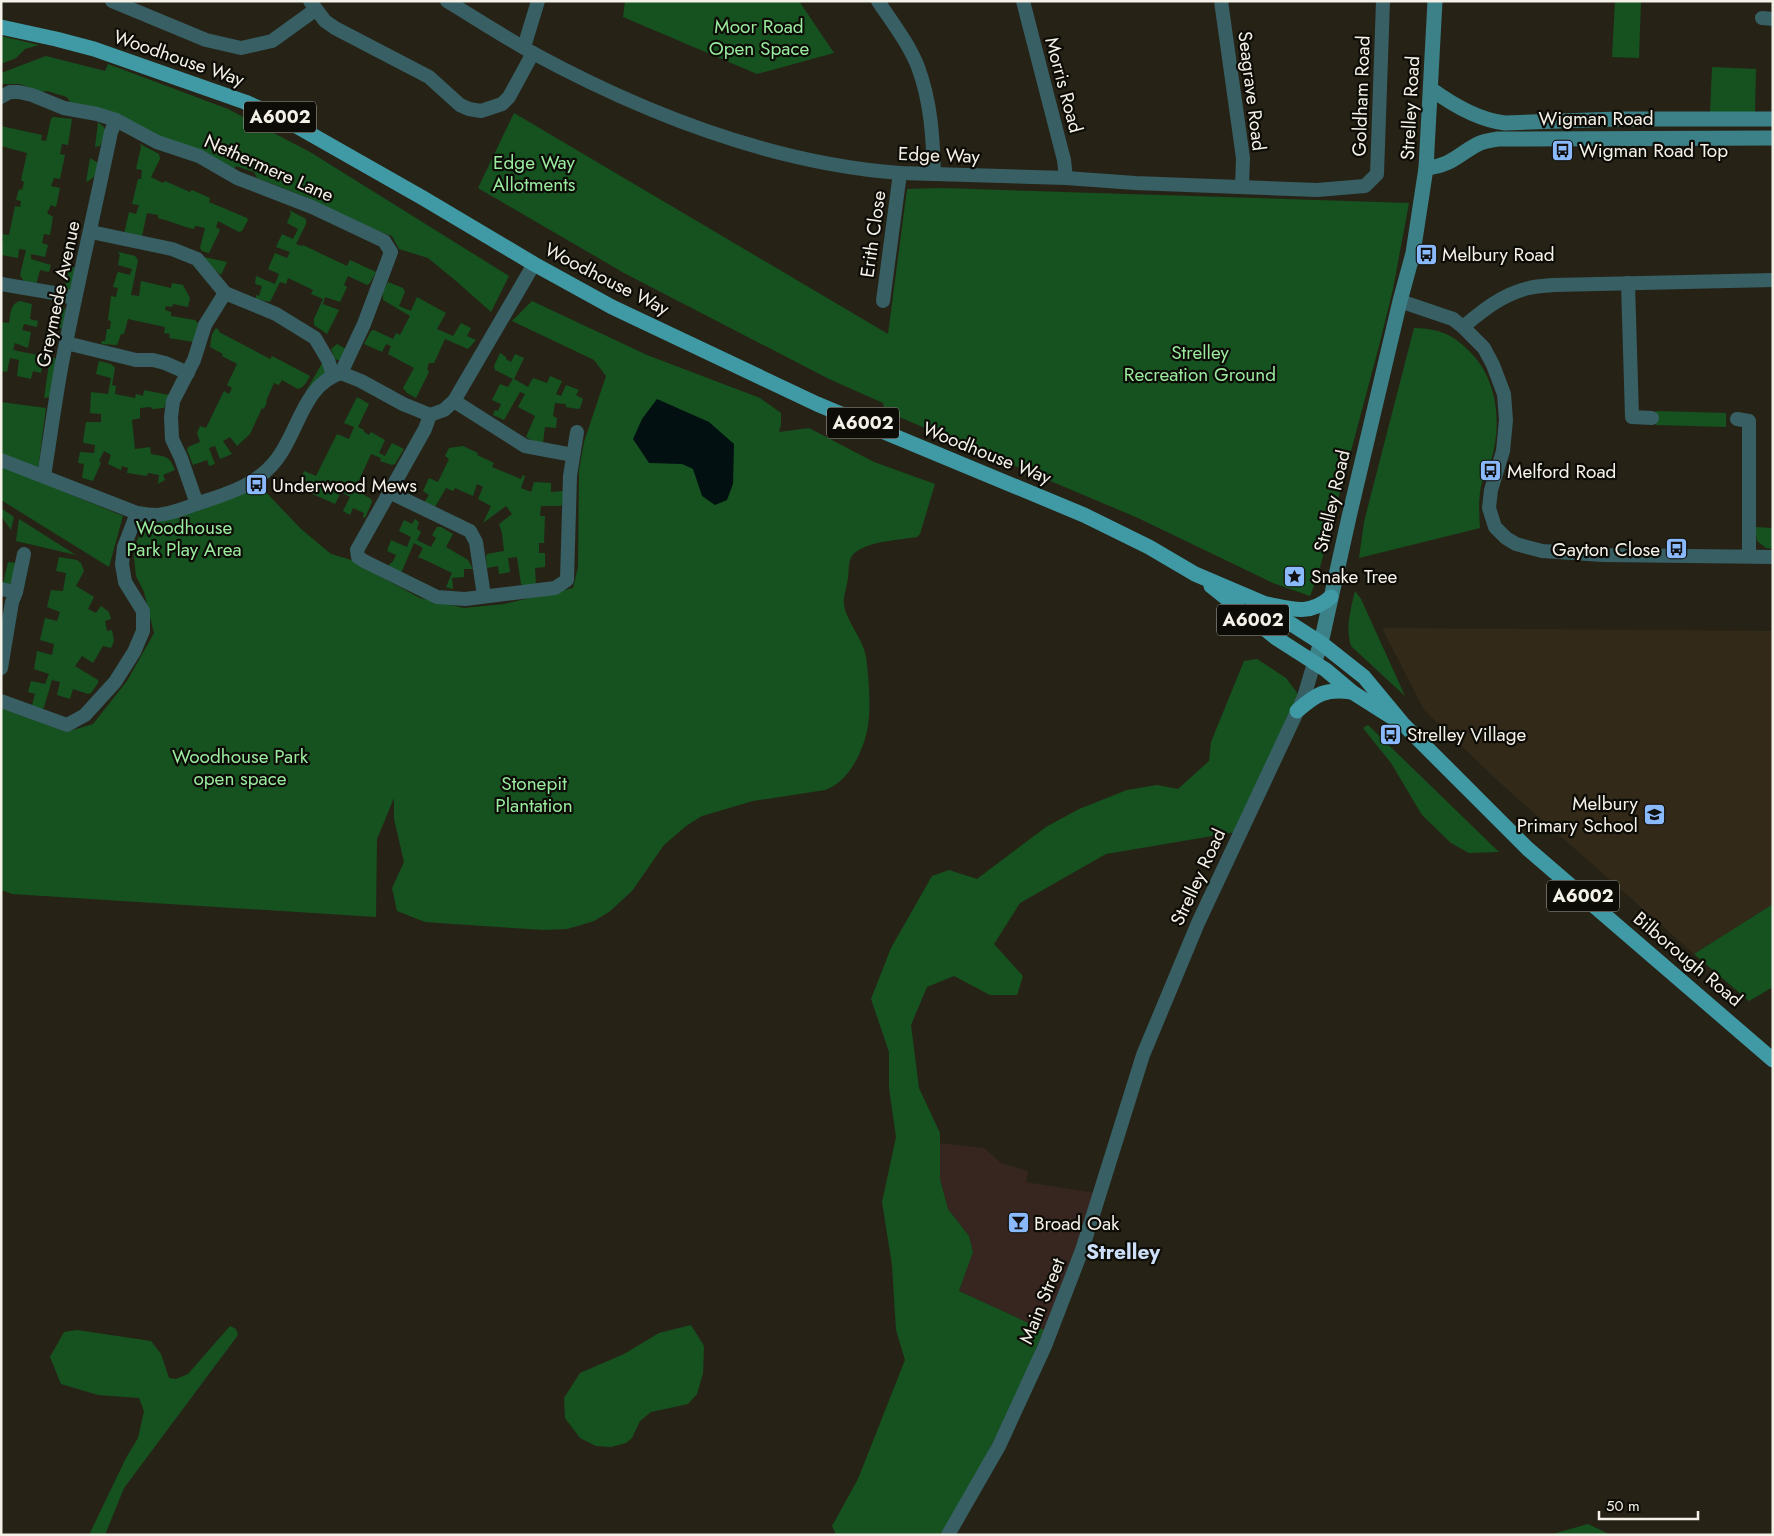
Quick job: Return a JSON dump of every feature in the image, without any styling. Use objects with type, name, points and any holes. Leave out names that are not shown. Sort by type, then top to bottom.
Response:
[{"type":"main road","name":"Woodhouse Way","points":[[1,27],[94,49],[245,102],[284,119],[612,307],[817,404],[1084,515],[1149,547],[1196,574],[1263,603],[1282,618],[1321,643]]},
{"type":"main road","name":"Woodhouse Way","points":[[1196,574],[1276,638],[1314,663]]},
{"type":"main road","name":"A6002","points":[[1263,603],[1308,610],[1321,606],[1331,597]]},
{"type":"main road","name":"Bilborough Road","points":[[1321,643],[1364,677],[1402,724],[1528,849],[1773,1060]]},
{"type":"main road","name":"Bilborough Road","points":[[1314,663],[1326,670],[1352,692],[1402,724]]},
{"type":"main road","points":[[1297,711],[1320,693],[1338,690],[1352,692]]},
{"type":"street","points":[[112,1],[132,4],[163,23],[206,40],[241,48],[272,41],[312,5],[325,21],[335,28],[429,77],[460,105],[469,110],[481,111],[502,104],[509,97],[528,50],[538,1]]},
{"type":"street","name":"Edge Way","points":[[447,1],[528,50],[591,83],[676,119],[774,152],[874,171],[900,173],[1066,178],[1135,183],[1317,190],[1365,186]]},
{"type":"street","points":[[878,1],[898,31],[918,67],[931,116],[934,174]]},
{"type":"street","name":"Morris Road","points":[[1023,1],[1064,160],[1066,178]]},
{"type":"street","name":"Seagrave Road","points":[[1221,1],[1243,158],[1242,186]]},
{"type":"street","name":"Goldham Road","points":[[1365,186],[1377,174],[1383,1]]},
{"type":"street","name":"Strelley Road","points":[[1161,1011],[1198,924],[1304,697],[1321,643],[1400,301],[1413,253],[1426,168],[1435,1]]},
{"type":"street","name":"Wigman Road","points":[[1431,89],[1449,101],[1475,114],[1491,121],[1505,123],[1618,119],[1773,119]]},
{"type":"street","name":"Nethermere Lane","points":[[1,97],[10,92],[19,92],[32,95],[64,108],[97,114],[116,120],[157,142],[199,156],[237,178],[312,207],[384,241],[391,252],[383,277],[337,374]]},
{"type":"street","name":"Greymede Avenue","points":[[44,476],[66,344],[111,132],[116,120]]},
{"type":"street","name":"Wigman Road","points":[[1426,168],[1439,167],[1453,161],[1479,144],[1498,139],[1773,138]]},
{"type":"street","name":"Erith Close","points":[[882,301],[900,173]]},
{"type":"street","points":[[91,232],[172,248],[197,259],[225,293],[276,314],[315,338],[337,374],[361,381],[403,404],[430,415],[444,410],[454,401],[534,264]]},
{"type":"street","points":[[1464,327],[1481,312],[1503,298],[1528,288],[1553,285],[1773,280]]},
{"type":"street","points":[[1628,283],[1632,417],[1652,418]]},
{"type":"street","points":[[1,284],[60,294],[75,300]]},
{"type":"street","points":[[197,504],[181,458],[172,439],[171,417],[173,401],[194,360],[205,325],[225,293]]},
{"type":"street","points":[[1400,301],[1453,319],[1464,327],[1484,348],[1493,365],[1504,394],[1506,414],[1503,451],[1491,490],[1489,508],[1495,527],[1506,538],[1516,544],[1542,551],[1773,557]]},
{"type":"street","points":[[66,344],[136,360],[153,360],[188,373]]},
{"type":"street","points":[[1,460],[136,513],[155,515],[172,512],[231,493],[252,483],[264,474],[278,458],[318,388],[337,374]]},
{"type":"street","points":[[454,401],[526,446],[573,455]]},
{"type":"street","points":[[430,415],[425,429],[357,550],[358,557],[437,597],[465,600],[555,588],[568,580],[570,476],[577,432]]},
{"type":"street","points":[[1737,420],[1749,421],[1749,556]]},
{"type":"street","points":[[389,492],[470,530],[476,542],[484,596]]},
{"type":"street","points":[[1,701],[67,725],[85,715],[114,682],[134,652],[143,631],[143,611],[125,582],[122,564],[124,547],[136,513]]},
{"type":"street","points":[[1,668],[12,602],[24,554]]},
{"type":"street","points":[[1,589],[16,592]]},
{"type":"street","name":"Main Street","points":[[948,1535],[999,1446],[1056,1319],[1082,1250],[1143,1056],[1161,1011]]},
{"type":"shaded area","points":[[657,399],[709,422],[734,444],[733,484],[727,500],[715,505],[702,496],[693,469],[682,464],[649,463],[633,439],[642,419]]},
{"type":"shaded area","name":"Melbury Primary School","points":[[1382,628],[1773,631],[1773,904],[1694,954],[1498,781],[1424,710]]},
{"type":"shaded area","points":[[940,1143],[984,1148],[1001,1163],[1028,1171],[1026,1182],[1095,1193],[1083,1231],[1044,1330],[959,1291],[973,1252],[969,1236],[948,1209],[940,1179]]},
{"type":"green space","name":"Moor Road Open Space","points":[[625,1],[799,1],[834,53],[757,74],[623,17]]},
{"type":"green space","points":[[1615,1],[1641,1],[1639,58],[1612,57]]},
{"type":"green space","points":[[1,36],[39,45],[25,49],[16,58],[1,64]]},
{"type":"green space","points":[[46,56],[105,71],[108,64],[228,109],[310,152],[509,276],[491,312],[428,258],[399,249],[392,236],[344,218],[306,197],[257,178],[254,172],[236,166],[234,170],[100,109],[70,102],[67,97],[47,91],[41,92],[20,84],[1,84],[1,73]]},
{"type":"green space","points":[[1712,67],[1756,69],[1755,112],[1710,113]]},
{"type":"green space","name":"Strelley Recreation Ground","points":[[514,113],[888,334],[907,189],[942,188],[1409,203],[1393,289],[1379,346],[1318,575],[1310,596],[1273,583],[1138,518],[885,411],[883,403],[829,379],[624,273],[478,188]]},
{"type":"green space","points":[[53,117],[72,119],[68,145],[62,144],[60,154],[65,155],[60,179],[54,178],[51,186],[60,188],[56,207],[51,205],[47,213],[53,217],[50,235],[44,234],[42,243],[48,245],[45,257],[31,254],[31,259],[51,265],[49,272],[40,270],[36,285],[25,283],[20,275],[26,250],[19,249],[18,258],[1,255],[3,238],[1,234],[9,235],[15,206],[20,207],[21,201],[16,200],[19,189],[22,190],[24,182],[21,180],[27,153],[1,146],[1,126],[42,135],[41,140],[46,141]]},
{"type":"green space","points":[[98,122],[104,127],[105,133],[100,146],[95,147]]},
{"type":"green space","points":[[140,144],[159,154],[160,159],[151,177],[190,192],[192,190],[210,198],[209,202],[247,218],[248,220],[242,231],[239,232],[218,221],[216,227],[220,230],[209,253],[202,251],[200,248],[205,228],[196,226],[193,229],[189,228],[158,218],[158,215],[147,213],[142,236],[124,234],[129,212],[136,214],[139,205],[132,204],[138,179],[141,179],[142,170],[136,169]]},
{"type":"green space","points":[[90,158],[98,163],[97,170],[94,177],[86,182]]},
{"type":"green space","points":[[289,210],[306,219],[306,224],[296,244],[303,245],[347,266],[350,260],[376,272],[367,285],[348,276],[344,285],[347,287],[340,302],[325,297],[323,304],[339,310],[327,334],[314,325],[314,319],[323,299],[311,294],[313,290],[288,278],[286,284],[280,282],[270,302],[256,299],[256,295],[259,296],[262,286],[255,284],[256,276],[275,284],[279,274],[268,269],[275,253],[287,258],[290,252],[276,247],[282,234],[293,239],[298,229],[287,223],[291,213]]},
{"type":"green space","points":[[119,252],[135,256],[138,260],[131,295],[139,296],[141,281],[171,288],[172,283],[183,285],[190,298],[188,307],[173,304],[172,307],[166,306],[165,310],[171,312],[171,316],[195,320],[198,323],[194,342],[169,338],[170,334],[164,333],[165,327],[128,319],[124,334],[121,334],[117,345],[101,344],[102,341],[105,341],[107,329],[110,329],[111,321],[108,320],[111,296],[116,297],[118,288],[113,287],[117,274],[118,272],[130,275],[132,269],[118,265]]},
{"type":"green space","points":[[204,257],[227,262],[221,275],[202,259]]},
{"type":"green space","points":[[74,267],[76,269],[70,290],[64,292],[69,268]]},
{"type":"green space","points":[[388,282],[403,288],[405,292],[399,306],[411,311],[417,297],[446,313],[437,329],[453,336],[461,323],[471,328],[467,336],[476,340],[468,349],[445,339],[434,363],[429,363],[427,369],[429,372],[416,398],[407,393],[403,388],[414,368],[388,354],[391,346],[386,344],[382,352],[364,344],[371,331],[374,330],[393,339],[396,333],[400,335],[410,316],[383,300],[383,292]]},
{"type":"green space","points":[[20,301],[32,304],[30,319],[38,321],[37,327],[24,324],[22,330],[31,332],[28,348],[15,343],[13,350],[44,358],[41,373],[33,371],[31,379],[17,376],[19,360],[10,358],[7,372],[1,371],[1,322],[9,323],[14,304]]},
{"type":"green space","name":"Woodhouse Park open space","points":[[532,301],[647,355],[760,398],[781,413],[779,432],[809,428],[874,462],[935,484],[920,534],[917,537],[882,542],[864,547],[852,556],[850,561],[844,605],[845,611],[865,651],[868,674],[869,718],[863,745],[848,773],[834,786],[825,790],[753,801],[702,816],[686,826],[664,845],[632,891],[609,912],[594,921],[567,929],[544,930],[425,922],[397,911],[392,888],[404,862],[394,819],[394,798],[377,839],[376,917],[12,894],[1,890],[1,708],[66,732],[93,724],[127,681],[154,633],[144,592],[136,576],[133,549],[143,528],[158,520],[202,509],[260,486],[301,529],[331,554],[355,561],[357,564],[420,598],[464,608],[504,604],[573,588],[578,567],[579,470],[584,442],[606,376],[594,360],[512,321]]},
{"type":"green space","points":[[61,305],[67,311],[62,328],[57,329]]},
{"type":"green space","points":[[216,328],[219,332],[270,359],[272,356],[310,376],[304,385],[298,389],[282,380],[279,385],[274,383],[264,409],[262,408],[250,434],[237,446],[230,437],[223,441],[232,454],[220,459],[215,446],[209,448],[215,464],[209,466],[207,460],[193,465],[187,450],[188,447],[200,442],[197,433],[200,426],[206,428],[224,391],[229,394],[232,388],[227,385],[237,364],[210,347],[212,334]]},
{"type":"green space","points":[[1414,328],[1439,331],[1458,341],[1480,364],[1492,390],[1497,418],[1496,432],[1491,461],[1481,488],[1479,505],[1480,528],[1359,558],[1364,522]]},
{"type":"green space","points":[[337,344],[348,350],[341,361],[335,359],[331,349]]},
{"type":"green space","points":[[500,353],[511,362],[515,354],[524,358],[514,379],[528,387],[533,378],[547,383],[550,376],[562,381],[556,394],[561,396],[566,385],[579,390],[576,395],[583,399],[580,408],[566,407],[566,404],[555,403],[553,416],[557,418],[556,428],[545,427],[543,443],[537,443],[526,437],[535,416],[518,407],[525,394],[520,392],[504,420],[493,415],[495,410],[498,411],[501,404],[492,400],[500,384],[508,387],[513,379],[495,370],[494,366]]},
{"type":"green space","points":[[50,357],[55,358],[57,362],[50,397],[44,398]]},
{"type":"green space","points":[[324,360],[326,375],[308,392],[306,391]]},
{"type":"green space","points":[[99,361],[111,364],[115,368],[112,385],[116,386],[115,394],[135,398],[136,394],[143,396],[144,390],[169,395],[164,408],[140,408],[140,418],[132,420],[135,449],[150,447],[151,454],[169,459],[175,470],[163,475],[165,480],[158,484],[159,475],[148,473],[147,476],[127,473],[128,468],[122,466],[121,470],[108,464],[111,455],[104,451],[93,481],[82,478],[84,464],[78,463],[80,452],[94,453],[95,445],[84,443],[83,441],[86,422],[101,422],[101,414],[90,413],[91,392],[108,394],[111,378],[96,374]]},
{"type":"green space","points":[[357,397],[369,404],[358,427],[369,435],[371,432],[385,440],[379,453],[385,456],[392,443],[404,449],[395,464],[392,465],[380,461],[381,458],[371,454],[355,489],[371,499],[372,502],[365,518],[363,517],[364,513],[353,508],[350,515],[343,511],[350,497],[341,492],[335,504],[308,492],[312,484],[301,479],[304,471],[316,476],[337,434],[349,439],[354,427],[344,423]]},
{"type":"green space","points":[[1,402],[46,408],[38,469],[1,454]]},
{"type":"green space","points":[[1656,411],[1726,413],[1726,427],[1656,425]]},
{"type":"green space","points":[[463,446],[494,463],[492,467],[521,479],[523,475],[525,476],[521,488],[531,492],[534,482],[551,483],[551,492],[564,491],[563,504],[560,506],[541,506],[540,516],[545,516],[544,543],[539,543],[539,553],[545,553],[545,567],[535,568],[536,586],[526,587],[521,584],[517,557],[508,558],[510,572],[499,574],[498,566],[487,568],[487,554],[504,551],[499,524],[512,514],[506,506],[483,523],[491,506],[478,499],[483,487],[477,484],[473,496],[455,488],[453,491],[446,488],[435,507],[423,504],[429,495],[423,491],[429,478],[438,482],[449,459],[445,456],[449,448]]},
{"type":"green space","points":[[1,466],[123,516],[109,567],[1,500]]},
{"type":"green space","points":[[1,508],[14,517],[11,530],[1,516]]},
{"type":"green space","points":[[19,519],[76,555],[16,541]]},
{"type":"green space","points":[[415,519],[419,522],[417,529],[421,532],[417,540],[431,547],[436,538],[432,535],[437,527],[441,527],[453,534],[446,547],[468,560],[473,569],[464,569],[464,577],[452,578],[453,589],[446,587],[452,573],[418,558],[423,548],[414,543],[402,571],[400,572],[389,566],[396,555],[387,551],[391,540],[407,547],[411,537],[399,531],[404,520],[412,524]]},
{"type":"green space","points":[[1755,527],[1773,528],[1773,549],[1766,548],[1757,541]]},
{"type":"green space","points":[[59,557],[77,560],[81,563],[84,571],[76,586],[94,597],[88,609],[96,613],[101,606],[109,612],[111,619],[105,621],[107,631],[112,630],[114,641],[111,648],[103,646],[93,663],[82,656],[75,666],[98,680],[91,693],[88,694],[73,689],[70,699],[57,695],[60,682],[52,680],[42,710],[31,709],[35,694],[28,692],[31,681],[45,684],[49,674],[34,669],[37,651],[52,655],[54,644],[40,640],[45,618],[57,621],[60,612],[47,607],[51,590],[63,591],[66,573],[56,571]]},
{"type":"green space","points":[[8,562],[18,563],[13,582],[2,588]]},
{"type":"green space","points":[[1355,591],[1361,599],[1405,696],[1351,646],[1349,639],[1350,611]]},
{"type":"green space","points":[[1257,659],[1286,678],[1298,694],[1236,832],[1106,854],[1020,903],[994,944],[1023,976],[1017,995],[990,995],[954,976],[927,987],[911,1025],[919,1088],[940,1133],[940,1179],[948,1209],[969,1236],[973,1252],[959,1291],[1044,1330],[1015,1398],[976,1476],[942,1535],[836,1535],[832,1526],[858,1479],[905,1360],[896,1330],[892,1265],[882,1202],[896,1137],[889,1088],[889,1052],[871,999],[891,948],[932,876],[949,870],[977,879],[1046,827],[1079,809],[1127,790],[1157,785],[1178,789],[1209,761],[1211,742],[1244,661]]},
{"type":"green space","points":[[1368,725],[1499,852],[1469,853],[1451,843],[1422,815],[1391,763],[1363,728]]},
{"type":"green space","points":[[1773,904],[1773,987],[1749,1001],[1694,954]]},
{"type":"green space","points":[[691,1325],[704,1346],[703,1373],[697,1394],[688,1404],[651,1412],[640,1421],[632,1438],[626,1443],[611,1447],[596,1446],[580,1438],[565,1418],[564,1398],[580,1373],[624,1354],[659,1333]]},
{"type":"green space","points":[[230,1326],[236,1329],[238,1335],[124,1488],[105,1535],[89,1535],[126,1458],[138,1438],[144,1411],[139,1398],[98,1395],[61,1384],[50,1357],[64,1332],[77,1330],[151,1341],[161,1354],[169,1378],[176,1379],[188,1374]]},
{"type":"green space","points":[[1588,1524],[1611,1535],[1549,1535]]},
{"type":"place","name":"Wigman Road Top","points":[[1563,150]]},
{"type":"place","name":"Melbury Road","points":[[1426,254]]},
{"type":"place","name":"Melford Road","points":[[1491,471]]},
{"type":"place","name":"Underwood Mews","points":[[256,485]]},
{"type":"place","name":"Gayton Close","points":[[1676,549]]},
{"type":"place","name":"Snake Tree","points":[[1295,576]]},
{"type":"place","name":"Strelley Village","points":[[1391,734]]},
{"type":"place","name":"Melbury Primary School","points":[[1654,814]]},
{"type":"place","name":"Broad Oak","points":[[1018,1223]]},
{"type":"district","name":"Strelley","points":[[1123,1252]]},
{"type":"park label","name":"Edge Way Allotments","points":[[534,173]]},
{"type":"park label","name":"Woodhouse Park Play Area","points":[[184,538]]},
{"type":"park label","name":"Stonepit Plantation","points":[[534,794]]}]
